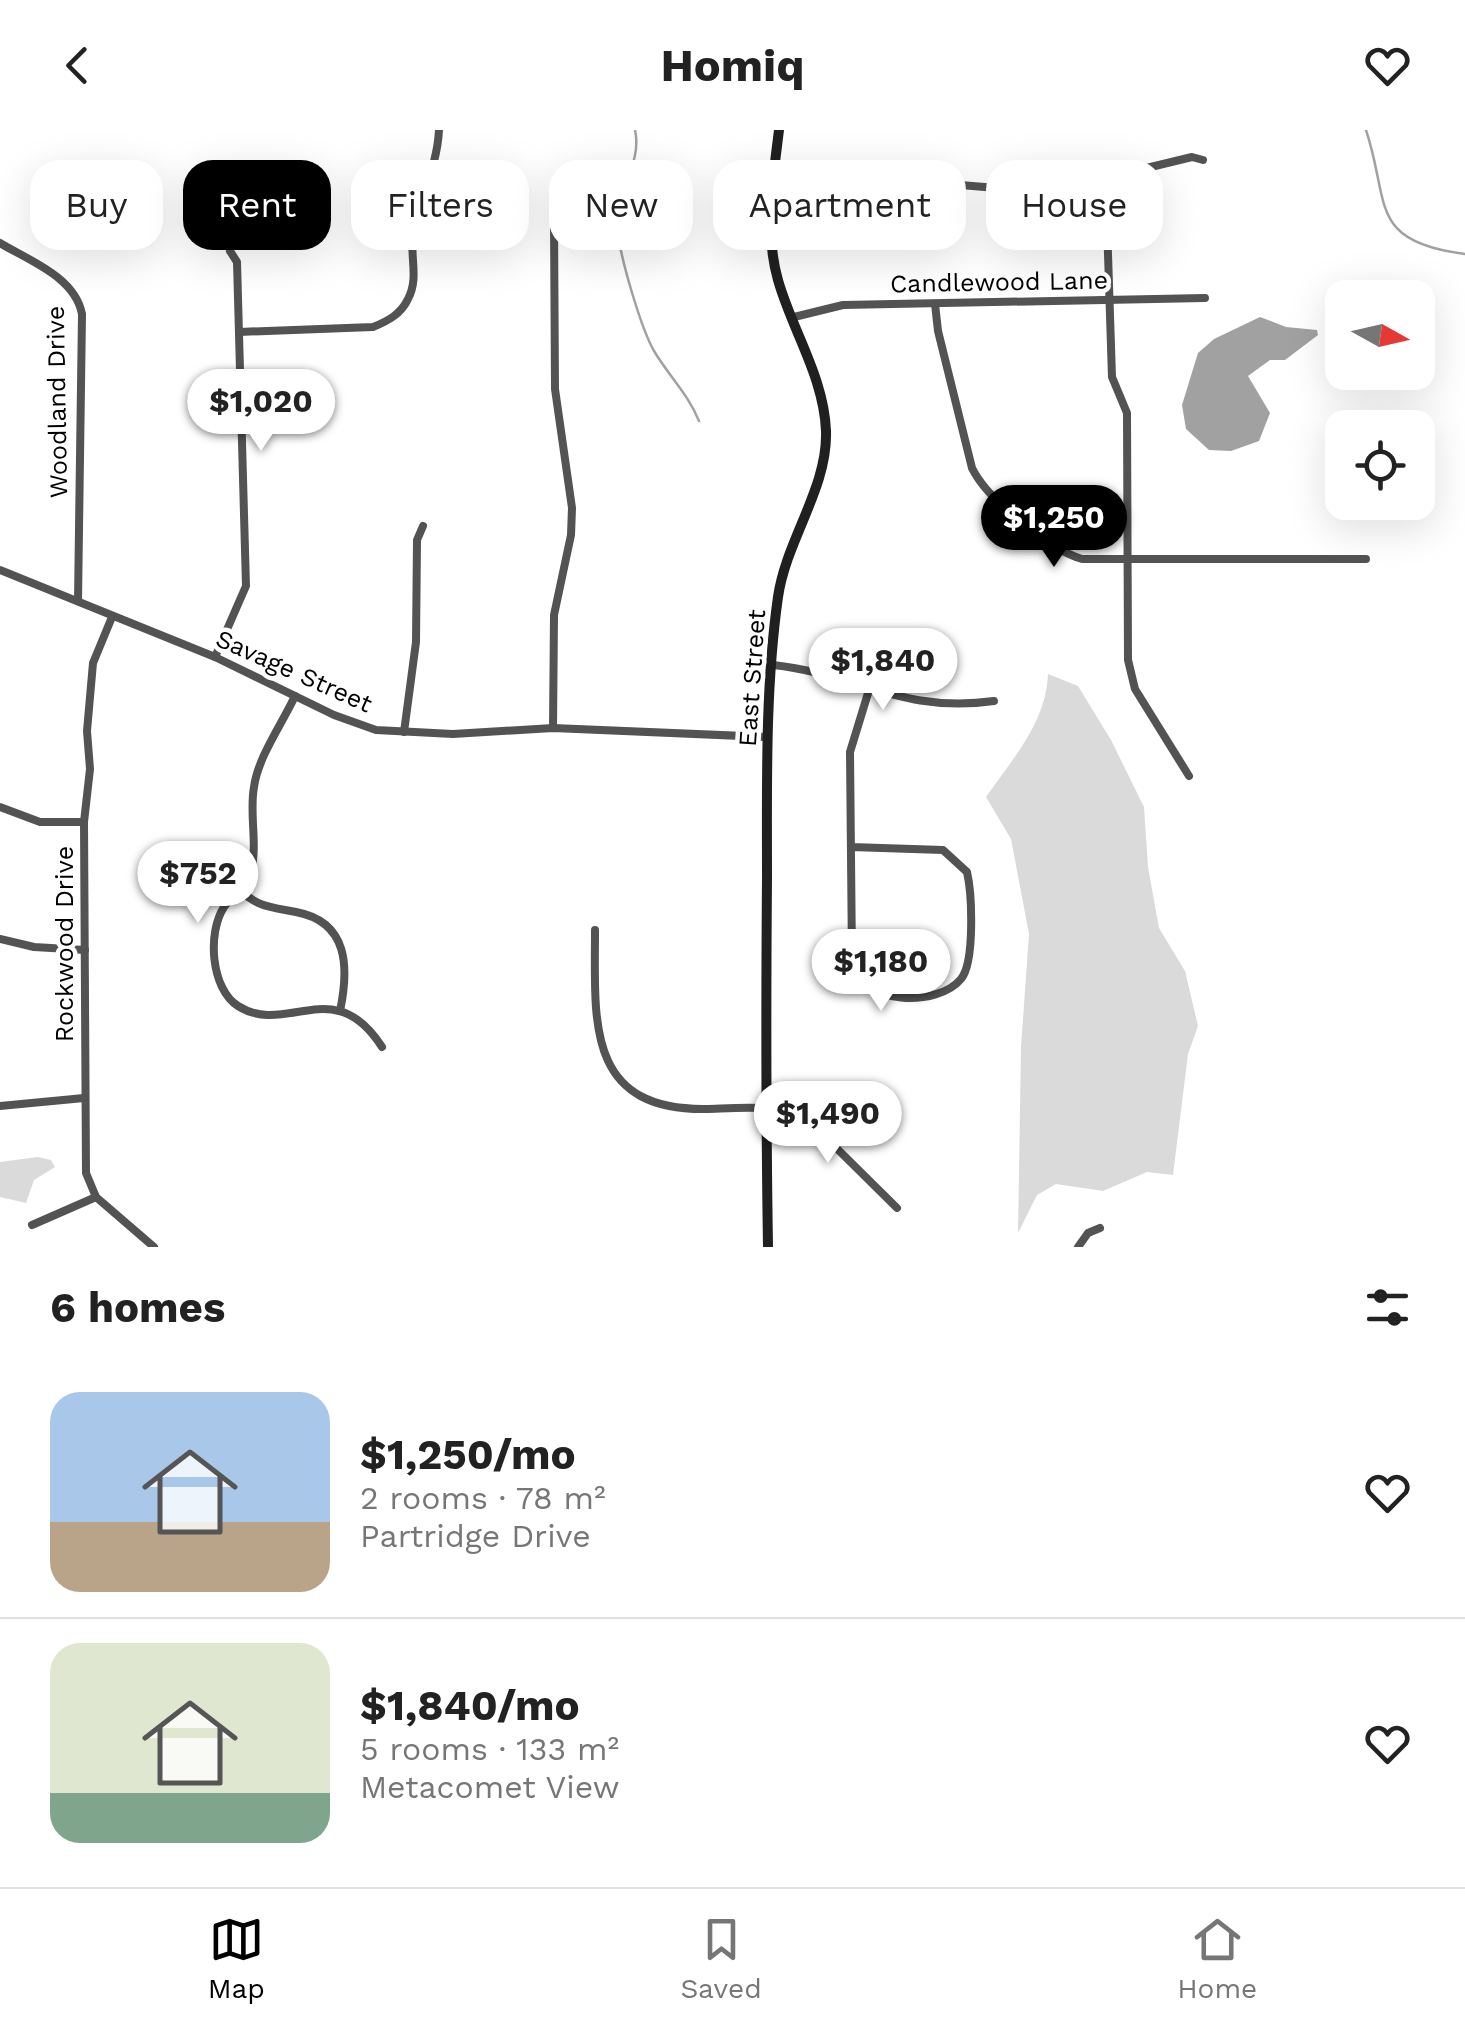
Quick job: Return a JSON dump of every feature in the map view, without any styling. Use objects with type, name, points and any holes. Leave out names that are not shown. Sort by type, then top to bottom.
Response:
[{"type":"street","points":[[239,332],[373,327],[391,320],[408,300],[414,280],[413,237],[435,164],[439,130]]},
{"type":"street","name":"East Street","points":[[776,160],[779,130]]},
{"type":"street","points":[[1163,164],[1192,157],[1204,160]]},
{"type":"street","name":"Woodland Drive","points":[[0,243],[62,280],[78,296],[82,314],[78,601]]},
{"type":"street","points":[[553,728],[554,616],[571,536],[572,508],[555,389],[554,250]]},
{"type":"street","name":"East Street","points":[[768,1247],[767,738],[778,595],[794,536],[824,464],[826,432],[823,403],[779,284],[771,250]]},
{"type":"street","points":[[1109,250],[1112,377],[1127,413],[1128,660],[1135,689],[1189,776]]},
{"type":"street","points":[[215,657],[246,586],[237,262],[230,251]]},
{"type":"street","name":"Candlewood Lane","points":[[794,317],[843,305],[1206,298]]},
{"type":"street","points":[[935,304],[938,331],[972,468],[981,487],[1064,554],[1082,559],[1126,560],[1366,559]]},
{"type":"street","points":[[404,732],[416,642],[417,540],[423,526]]},
{"type":"street","name":"Savage Street","points":[[0,570],[215,657],[376,730],[453,734],[553,728],[767,738]]},
{"type":"street","name":"Rockwood Drive","points":[[96,1197],[86,1173],[84,822],[93,663],[112,616]]},
{"type":"street","points":[[773,665],[810,671],[913,702],[949,706],[994,700]]},
{"type":"street","points":[[851,848],[943,850],[967,872],[969,957],[962,978],[954,986],[941,992],[886,996],[866,988],[852,960],[851,848],[852,741],[869,690]]},
{"type":"street","points":[[294,696],[254,782],[253,862],[248,881],[222,910],[217,922],[217,974],[236,1005],[258,1012],[340,1011],[367,1024],[382,1047]]},
{"type":"street","points":[[0,807],[40,822],[84,822]]},
{"type":"street","points":[[240,890],[260,906],[318,919],[337,935],[347,964],[340,1011]]},
{"type":"street","points":[[594,930],[595,1017],[600,1046],[614,1073],[637,1093],[665,1106],[766,1108],[805,1117],[897,1208]]},
{"type":"street","points":[[0,939],[34,947],[84,950]]},
{"type":"street","points":[[0,1106],[84,1098]]},
{"type":"street","points":[[32,1225],[96,1197],[154,1247]]},
{"type":"street","points":[[1078,1247],[1088,1234],[1100,1228]]},
{"type":"shaded area","points":[[1260,317],[1286,327],[1317,330],[1318,335],[1285,360],[1270,360],[1248,376],[1270,413],[1259,441],[1231,451],[1209,450],[1186,429],[1182,405],[1198,353],[1214,339]]},
{"type":"shaded area","points":[[1048,674],[1078,686],[1111,740],[1144,807],[1148,867],[1159,928],[1185,971],[1198,1026],[1188,1054],[1173,1175],[1147,1172],[1103,1191],[1056,1184],[1037,1195],[1018,1233],[1021,1047],[1029,934],[1011,839],[986,797],[1035,724]]},
{"type":"shaded area","points":[[38,1157],[51,1160],[55,1167],[34,1180],[26,1203],[0,1197],[0,1162]]},
{"type":"waterway","points":[[635,130],[635,155],[618,219],[623,260],[649,340],[699,421]]},
{"type":"waterway","points":[[1366,130],[1382,197],[1397,228],[1412,240],[1465,254]]}]
